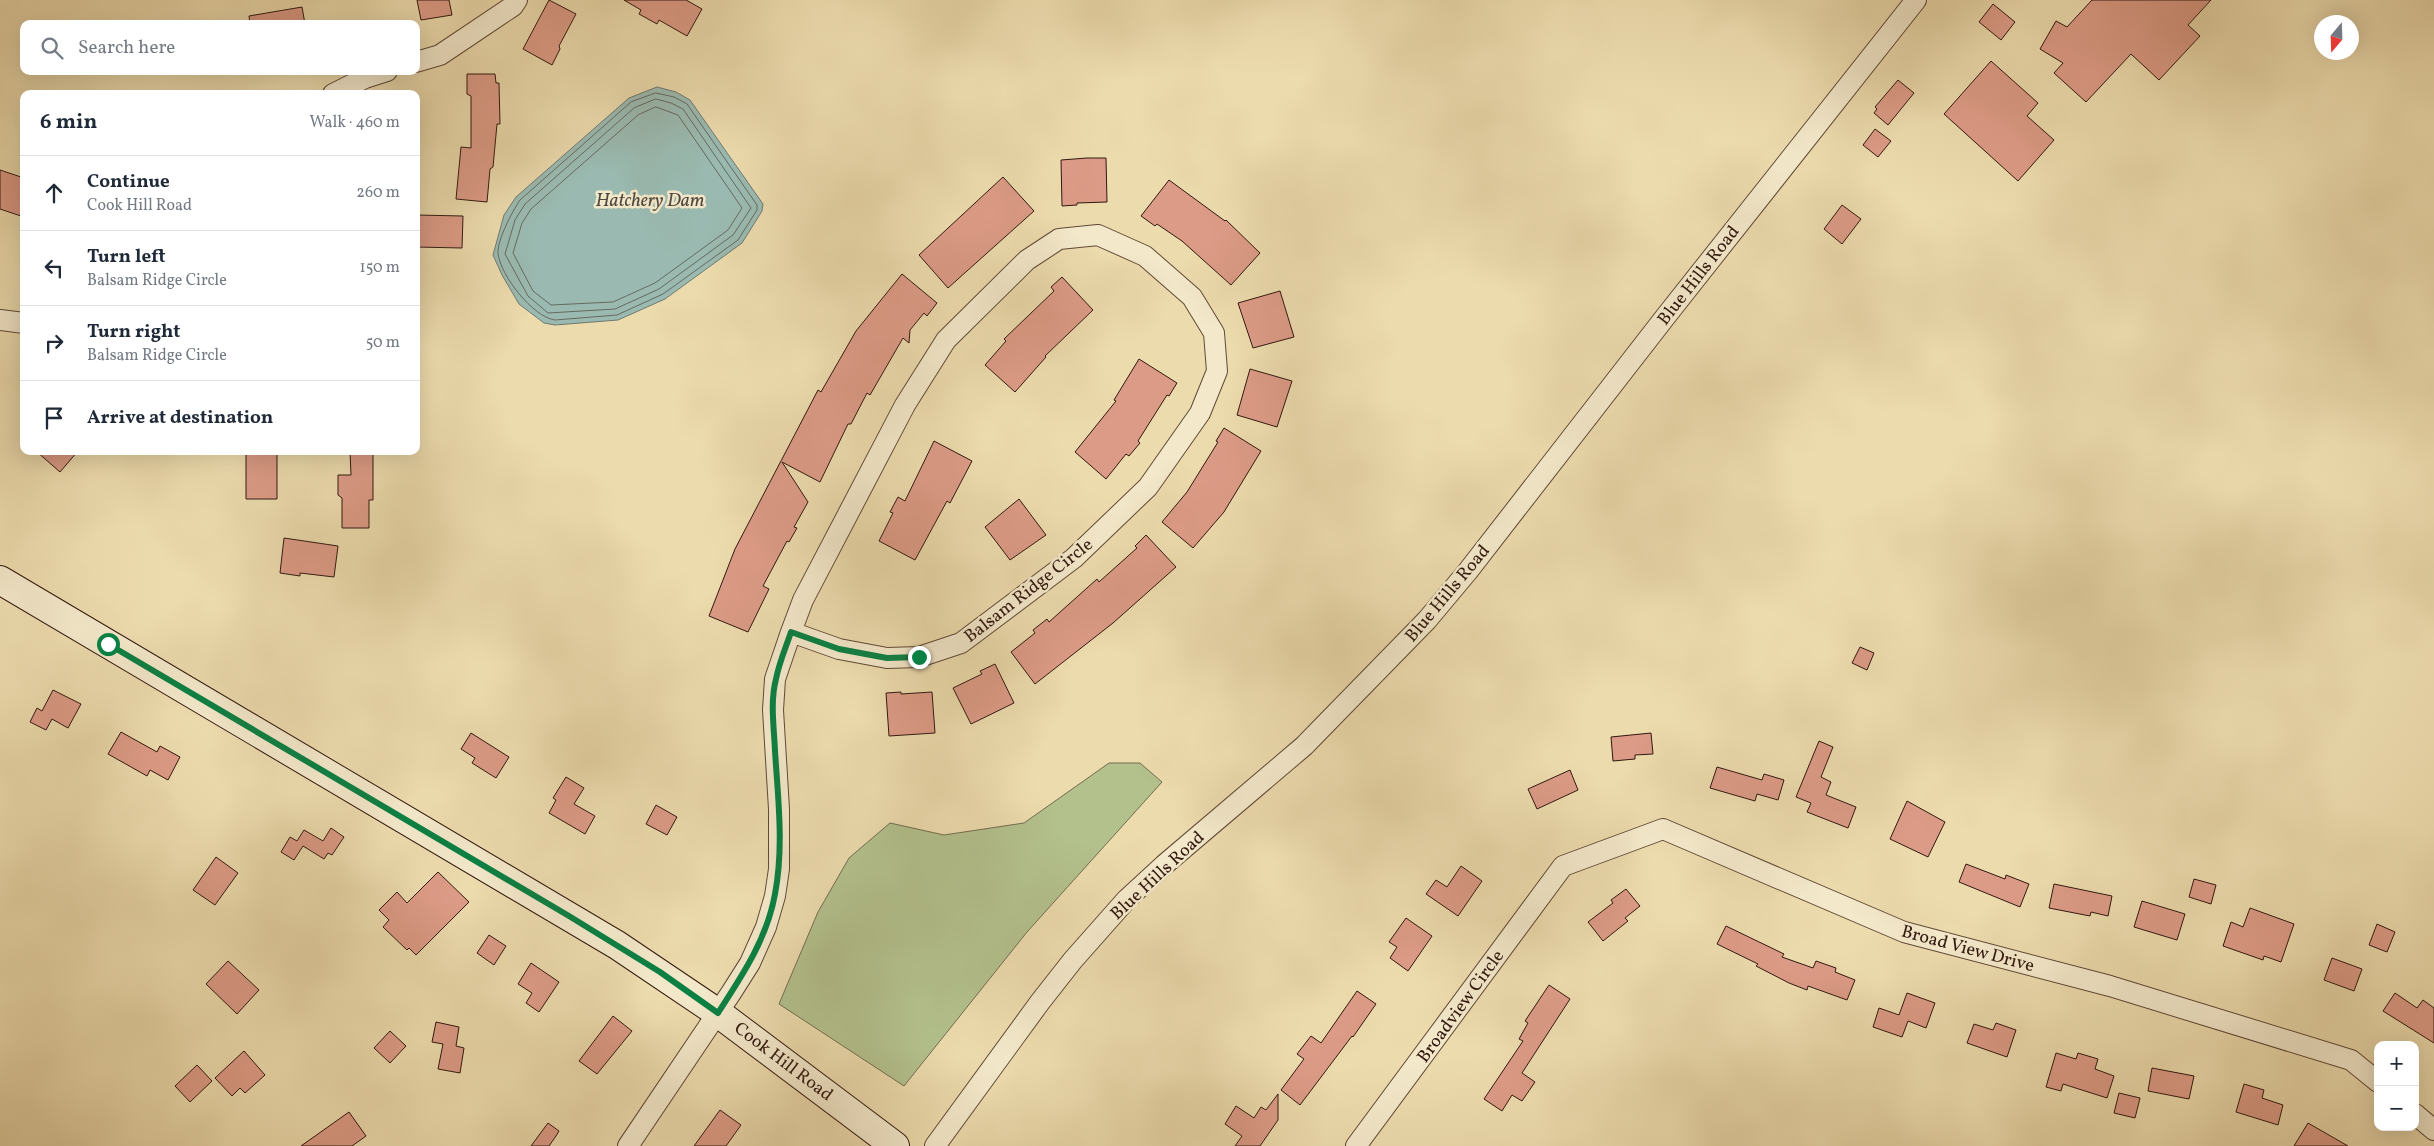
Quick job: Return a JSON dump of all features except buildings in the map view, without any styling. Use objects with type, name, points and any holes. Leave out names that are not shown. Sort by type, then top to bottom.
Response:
[{"type":"street","points":[[420,61],[440,55],[514,6],[517,0]]},
{"type":"street","name":"Blue Hills Road","points":[[935,1146],[1040,1002],[1079,953],[1127,899],[1164,864],[1304,746],[1427,620],[1468,571],[1916,0]]},
{"type":"street","points":[[342,90],[374,75]]},
{"type":"street","name":"Balsam Ridge Circle","points":[[628,1146],[750,963],[766,927],[775,896],[779,869],[779,809],[773,710],[776,679],[791,632],[803,600],[905,405],[946,340],[1027,260],[1059,239],[1098,235],[1145,256],[1192,297],[1214,333],[1217,370],[1200,413],[1148,487],[1074,558],[961,643],[919,657],[887,658],[839,649],[791,632]]},
{"type":"street","points":[[0,320],[20,322]]},
{"type":"street","name":"Cook Hill Road","points":[[0,580],[569,916],[660,972],[718,1013],[895,1146]]},
{"type":"street","name":"Broad View Drive","points":[[1563,866],[1663,829],[1904,932],[2110,986],[2351,1060],[2374,1079]]},
{"type":"street","name":"Broadview Circle","points":[[1356,1146],[1563,866]]},
{"type":"street","points":[[2419,1117],[2434,1130]]},
{"type":"green space","points":[[1109,763],[1140,763],[1162,782],[1027,932],[904,1086],[779,1004],[818,912],[849,858],[890,823],[944,835],[1024,823]]},
{"type":"water","name":"Hatchery Dam","points":[[657,87],[676,92],[690,100],[763,204],[762,211],[742,243],[665,299],[618,320],[555,325],[544,323],[519,304],[493,255],[504,215],[516,197],[629,98]]},
{"type":"route","points":[[108,644],[617,945],[660,972],[718,1013],[750,963],[766,927],[775,896],[779,869],[779,809],[773,710],[776,679],[791,632],[839,649],[887,658],[919,657]]}]
